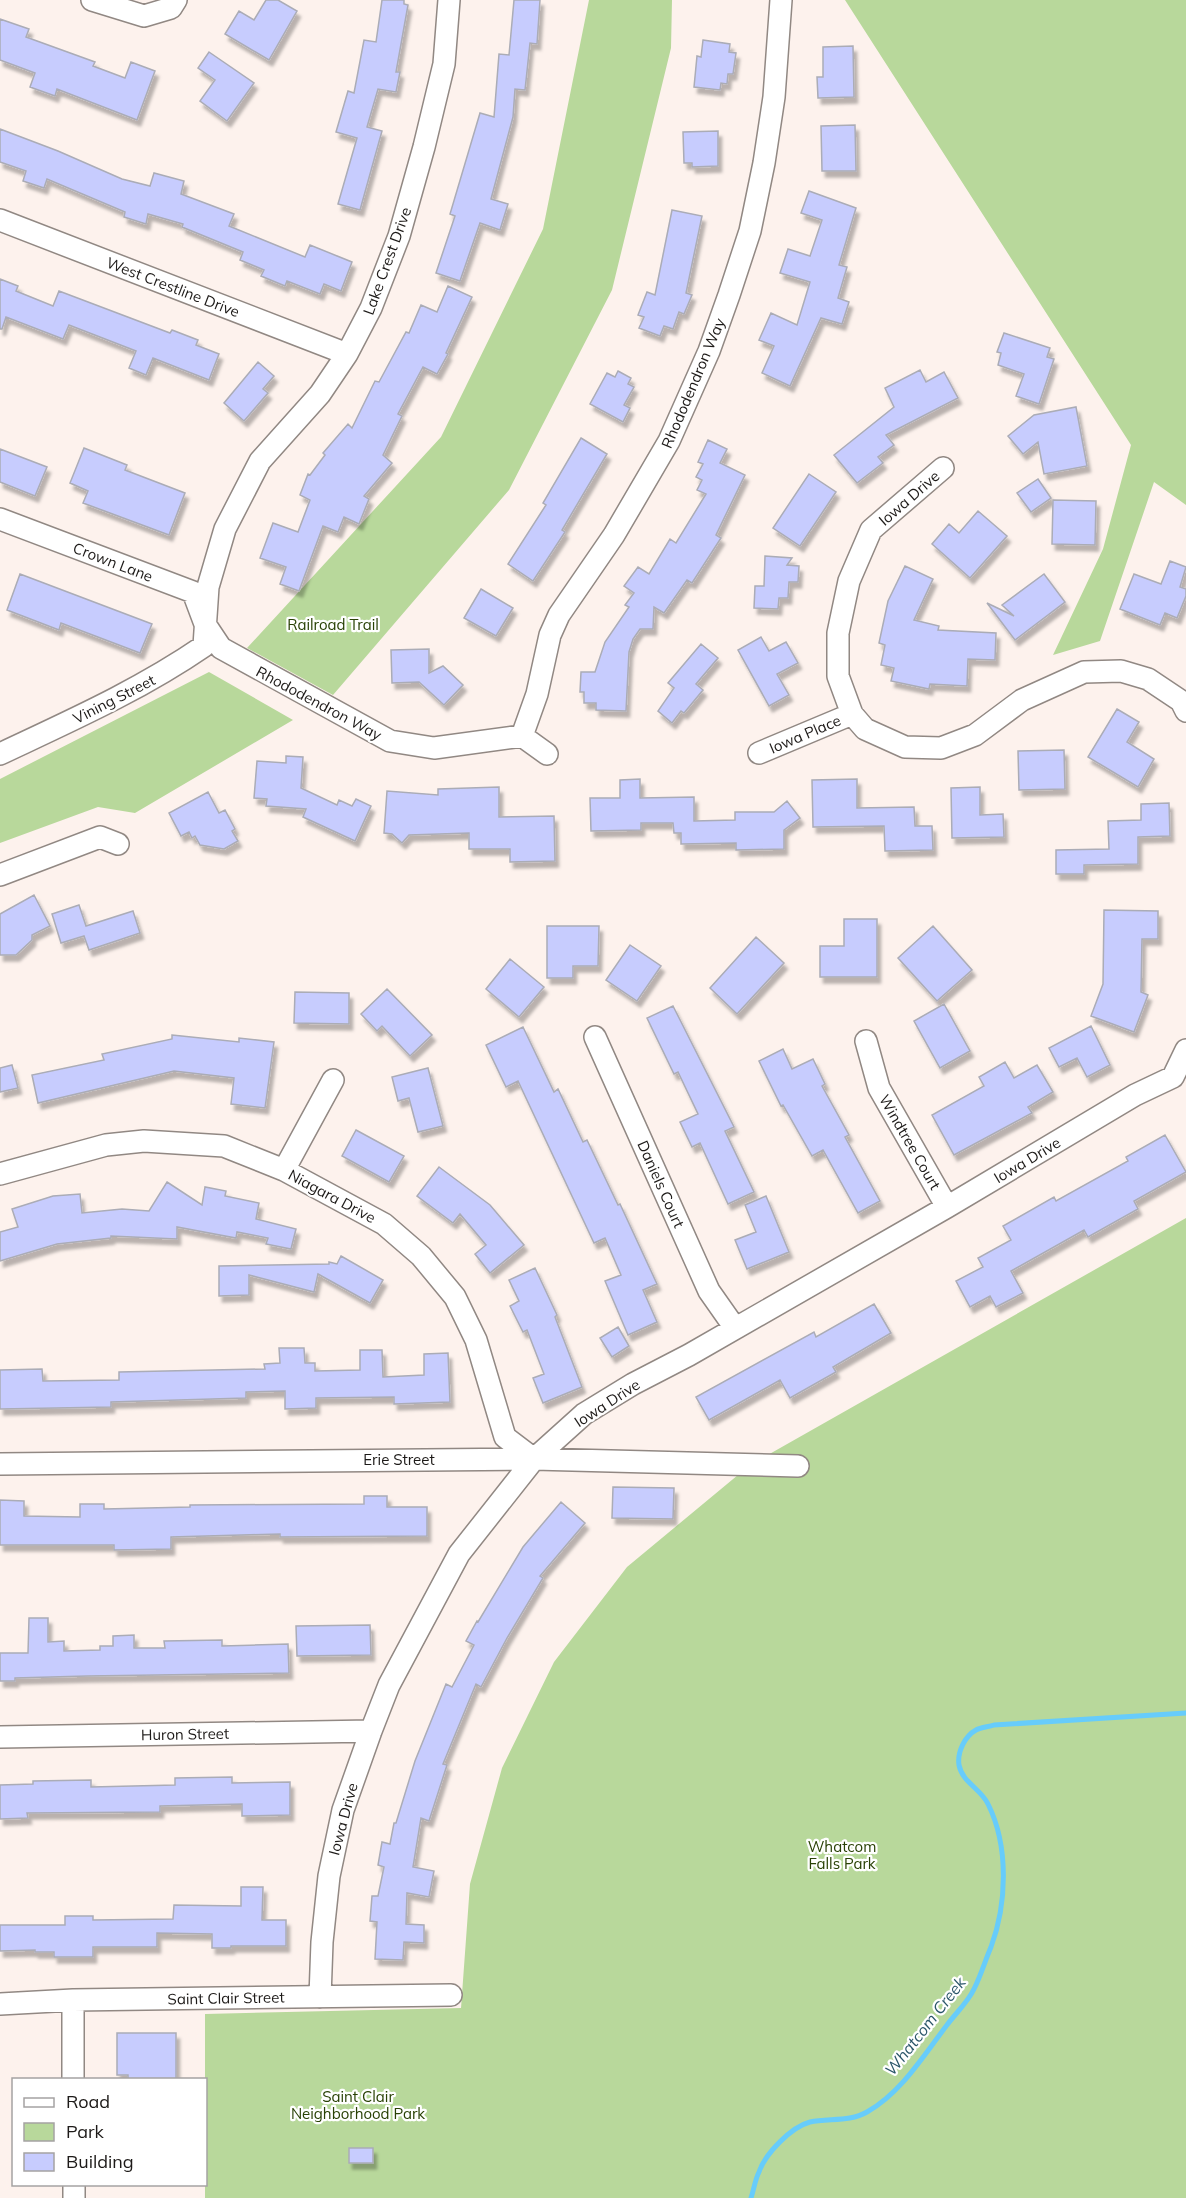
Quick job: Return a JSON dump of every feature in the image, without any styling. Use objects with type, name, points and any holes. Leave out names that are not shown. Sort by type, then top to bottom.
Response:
[{"type":"street","points":[[92,0],[144,16],[171,8],[176,0]]},
{"type":"street","name":"Lake Crest Drive","points":[[205,624],[208,587],[225,529],[260,461],[320,394],[347,354],[371,308],[399,236],[424,147],[444,64],[449,0]]},
{"type":"street","name":"Rhododendron Way","points":[[205,624],[221,648],[390,741],[434,748],[522,736],[537,694],[550,635],[558,615],[614,535],[669,441],[709,351],[729,295],[750,231],[764,163],[774,97],[781,0]]},
{"type":"street","name":"West Crestline Drive","points":[[0,220],[347,354]]},
{"type":"street","name":"Iowa Drive","points":[[943,468],[871,530],[849,581],[838,633],[838,676],[852,714],[865,729],[905,747],[941,748],[975,735],[1022,700],[1083,672],[1121,671],[1148,679],[1181,701],[1186,711]]},
{"type":"street","name":"Crown Lane","points":[[0,519],[193,592],[205,624]]},
{"type":"street","name":"Vining Street","points":[[0,754],[95,710],[171,669],[204,646],[205,624]]},
{"type":"street","name":"Iowa Place","points":[[759,753],[852,714]]},
{"type":"street","points":[[522,736],[547,754]]},
{"type":"street","points":[[0,875],[100,837],[118,844]]},
{"type":"street","name":"Daniels Court","points":[[595,1037],[709,1291],[735,1328]]},
{"type":"street","name":"Windtree Court","points":[[866,1041],[879,1088],[947,1207]]},
{"type":"street","name":"Iowa Drive","points":[[320,1997],[328,1876],[343,1810],[389,1685],[459,1554],[534,1458],[584,1414],[947,1207],[1135,1095],[1173,1077],[1186,1050]]},
{"type":"street","points":[[284,1170],[333,1080]]},
{"type":"street","name":"Niagara Drive","points":[[0,1174],[106,1145],[144,1141],[224,1146],[284,1170],[384,1224],[421,1256],[455,1297],[476,1340],[505,1437],[534,1458]]},
{"type":"street","name":"Erie Street","points":[[0,1464],[534,1458],[798,1466]]},
{"type":"street","name":"Huron Street","points":[[0,1737],[371,1731]]},
{"type":"street","name":"Saint Clair Street","points":[[0,2004],[73,2000],[451,1995]]},
{"type":"street","points":[[73,2000],[73,2078]]},
{"type":"green space","name":"Railroad Trail","points":[[589,0],[672,0],[671,48],[612,290],[509,490],[333,695],[247,648],[441,437],[543,229]]},
{"type":"green space","points":[[845,0],[1186,0],[1186,505],[1154,482],[1100,641],[1053,655],[1103,549],[1131,445]]},
{"type":"green space","points":[[209,672],[293,720],[135,813],[98,807],[0,843],[0,779]]},
{"type":"green space","name":"Whatcom Falls Park","points":[[1186,1218],[1186,2198],[205,2198],[207,2078],[205,2078],[205,2014],[461,2008],[470,1884],[502,1768],[554,1662],[627,1567],[750,1465]]},
{"type":"building","points":[[266,0],[278,0],[297,11],[269,60],[225,34],[239,11],[254,20]]},
{"type":"building","points":[[382,0],[404,0],[404,4],[408,5],[396,72],[400,72],[396,92],[378,89],[367,127],[382,131],[360,210],[338,204],[357,138],[336,132],[348,91],[354,93],[364,40],[376,42]]},
{"type":"building","points":[[514,0],[540,0],[537,44],[530,43],[525,90],[515,89],[513,117],[491,199],[508,204],[500,230],[480,223],[460,281],[436,273],[455,216],[450,214],[480,113],[494,117],[499,54],[509,55]]},
{"type":"building","points":[[0,19],[29,29],[26,37],[95,62],[93,66],[125,78],[131,62],[155,71],[137,120],[57,89],[55,96],[30,87],[35,73],[0,60]]},
{"type":"building","points":[[703,40],[730,44],[729,52],[736,53],[733,74],[728,74],[727,84],[721,83],[720,90],[694,87],[697,56],[701,57]]},
{"type":"building","points":[[853,46],[854,97],[818,98],[817,77],[823,77],[823,47]]},
{"type":"building","points":[[209,52],[254,83],[227,121],[200,101],[215,80],[198,68]]},
{"type":"building","points":[[855,125],[856,171],[822,171],[821,126]]},
{"type":"building","points":[[0,129],[122,179],[150,186],[154,173],[184,181],[181,194],[234,214],[229,226],[305,257],[310,245],[352,262],[341,291],[324,284],[320,294],[287,281],[285,286],[261,276],[264,270],[240,260],[243,252],[182,227],[183,224],[148,214],[146,224],[124,217],[125,212],[47,179],[44,188],[23,181],[26,171],[0,162]]},
{"type":"building","points":[[718,131],[718,166],[692,167],[692,163],[684,163],[683,132]]},
{"type":"building","points":[[809,191],[856,208],[839,265],[847,267],[838,298],[849,302],[842,324],[821,318],[790,386],[762,373],[774,346],[759,340],[771,313],[797,325],[810,282],[780,273],[788,249],[810,256],[822,220],[801,213]]},
{"type":"building","points":[[672,210],[702,216],[686,293],[692,295],[684,314],[679,312],[673,329],[664,326],[660,336],[639,328],[644,317],[638,315],[647,292],[655,295]]},
{"type":"building","points":[[0,279],[18,286],[16,291],[53,306],[59,291],[170,333],[172,330],[198,340],[196,345],[219,354],[209,380],[153,358],[146,375],[129,368],[136,351],[69,325],[63,339],[6,317],[0,329]]},
{"type":"building","points":[[448,286],[472,297],[437,374],[423,367],[398,414],[402,416],[383,455],[392,463],[364,496],[369,499],[359,524],[344,517],[338,532],[323,526],[299,591],[280,584],[286,567],[260,558],[273,523],[298,532],[310,500],[300,495],[308,474],[310,475],[325,455],[323,453],[348,424],[352,428],[375,381],[379,382],[406,332],[409,333],[421,305],[437,312]]},
{"type":"building","points":[[1004,333],[1050,348],[1047,357],[1054,359],[1039,404],[1016,396],[1024,374],[998,365],[1001,353],[997,352]]},
{"type":"building","points":[[258,362],[274,376],[263,389],[268,393],[244,421],[224,403]]},
{"type":"building","points":[[920,370],[926,382],[944,372],[958,398],[886,435],[894,445],[878,457],[883,463],[857,483],[834,455],[894,407],[885,388]]},
{"type":"building","points":[[618,371],[631,378],[628,384],[634,387],[624,405],[630,408],[623,422],[590,404],[607,373],[615,377]]},
{"type":"building","points":[[1076,407],[1087,466],[1044,474],[1038,442],[1023,454],[1008,436],[1034,415]]},
{"type":"building","points":[[581,438],[607,454],[562,530],[565,532],[533,581],[508,564],[546,505],[543,503]]},
{"type":"building","points":[[708,440],[727,449],[720,463],[745,475],[716,535],[721,538],[692,583],[687,580],[664,613],[654,607],[653,629],[640,629],[633,639],[629,652],[626,711],[596,710],[596,703],[584,703],[584,692],[580,692],[581,672],[595,672],[605,642],[629,607],[625,605],[634,593],[624,586],[638,567],[649,574],[670,539],[676,543],[706,494],[697,490],[702,480],[696,477],[703,464],[698,462]]},
{"type":"building","points":[[84,448],[127,465],[125,470],[185,493],[169,535],[83,503],[88,491],[70,483]]},
{"type":"building","points":[[0,449],[47,467],[35,496],[0,482]]},
{"type":"building","points":[[809,474],[836,492],[800,546],[773,528]]},
{"type":"building","points":[[1038,479],[1051,498],[1031,512],[1017,493]]},
{"type":"building","points":[[1053,500],[1096,501],[1095,545],[1052,544]]},
{"type":"building","points":[[978,511],[1007,536],[970,578],[932,544],[949,524],[959,533]]},
{"type":"building","points":[[765,556],[792,558],[787,565],[799,566],[798,582],[789,582],[788,598],[779,598],[778,609],[754,608],[755,586],[764,586]]},
{"type":"building","points":[[1170,561],[1186,567],[1180,587],[1186,589],[1186,596],[1177,618],[1165,613],[1160,625],[1120,609],[1134,574],[1161,584]]},
{"type":"building","points":[[905,566],[933,579],[914,620],[939,626],[938,630],[996,633],[995,660],[968,659],[967,686],[930,684],[929,689],[891,681],[894,668],[881,665],[885,645],[879,643],[888,601]]},
{"type":"building","points":[[20,574],[152,624],[140,653],[61,623],[59,630],[7,610]]},
{"type":"building","points":[[1044,574],[1065,602],[1015,640],[987,603],[1014,616],[1002,605]]},
{"type":"building","points":[[481,589],[513,608],[496,636],[464,618]]},
{"type":"building","points":[[761,637],[769,651],[786,642],[798,663],[777,674],[789,695],[769,706],[738,650]]},
{"type":"building","points":[[701,644],[718,658],[696,684],[703,690],[684,713],[681,711],[672,723],[658,711],[674,688],[668,683]]},
{"type":"building","points":[[429,649],[429,673],[443,666],[463,685],[444,705],[419,682],[392,683],[391,650]]},
{"type":"building","points":[[1117,709],[1139,722],[1127,742],[1154,759],[1138,787],[1088,757]]},
{"type":"building","points":[[1064,750],[1065,789],[1019,790],[1018,751]]},
{"type":"building","points":[[286,756],[303,757],[301,788],[337,805],[339,800],[352,806],[356,799],[371,806],[355,841],[303,817],[306,809],[266,806],[267,799],[254,798],[257,761],[286,763]]},
{"type":"building","points":[[640,779],[640,798],[694,797],[694,821],[735,820],[735,812],[774,812],[787,801],[800,818],[784,830],[784,849],[736,850],[736,843],[681,844],[681,833],[674,833],[673,823],[641,823],[641,830],[591,831],[590,798],[620,798],[620,780]]},
{"type":"building","points":[[857,779],[857,808],[914,807],[915,826],[932,826],[933,850],[885,851],[884,826],[813,827],[812,780]]},
{"type":"building","points":[[499,787],[499,817],[554,816],[555,861],[510,862],[510,849],[469,849],[469,833],[409,835],[402,843],[392,834],[384,833],[387,791],[438,795],[438,789]]},
{"type":"building","points":[[980,787],[980,815],[1003,814],[1004,837],[952,838],[951,788]]},
{"type":"building","points":[[208,792],[219,813],[225,810],[235,829],[232,831],[238,841],[224,849],[200,845],[195,836],[192,838],[189,832],[181,836],[169,813]]},
{"type":"building","points":[[1169,803],[1170,836],[1138,837],[1138,864],[1084,865],[1084,874],[1056,874],[1056,850],[1109,849],[1108,821],[1141,820],[1141,804]]},
{"type":"building","points":[[34,895],[50,926],[32,935],[32,940],[16,955],[0,955],[0,914]]},
{"type":"building","points":[[79,905],[86,926],[133,911],[140,933],[89,950],[84,936],[61,943],[52,914]]},
{"type":"building","points":[[1104,910],[1158,911],[1158,939],[1142,939],[1141,992],[1148,995],[1134,1032],[1091,1016],[1103,984]]},
{"type":"building","points":[[844,919],[877,919],[877,977],[820,977],[820,946],[844,946]]},
{"type":"building","points":[[547,926],[599,926],[598,966],[573,966],[573,978],[547,978]]},
{"type":"building","points":[[933,926],[972,970],[937,1001],[898,958]]},
{"type":"building","points":[[756,937],[784,963],[737,1014],[710,988]]},
{"type":"building","points":[[630,945],[661,966],[637,1001],[606,980]]},
{"type":"building","points":[[510,959],[544,987],[519,1017],[486,989]]},
{"type":"building","points":[[387,989],[432,1035],[410,1056],[382,1026],[377,1031],[361,1014]]},
{"type":"building","points":[[295,992],[349,993],[349,1024],[294,1023]]},
{"type":"building","points":[[944,1004],[970,1051],[940,1068],[914,1021]]},
{"type":"building","points":[[673,1006],[734,1127],[725,1131],[754,1192],[728,1204],[700,1143],[692,1147],[680,1122],[698,1114],[678,1072],[674,1074],[647,1018]]},
{"type":"building","points":[[1091,1026],[1110,1065],[1087,1077],[1077,1058],[1059,1067],[1049,1048]]},
{"type":"building","points":[[523,1027],[554,1092],[558,1089],[583,1142],[587,1140],[657,1284],[643,1290],[657,1322],[628,1335],[605,1281],[621,1275],[605,1238],[594,1243],[518,1081],[506,1087],[486,1045]]},
{"type":"building","points":[[172,1035],[239,1042],[239,1038],[274,1042],[265,1108],[231,1104],[234,1078],[174,1071],[38,1103],[32,1075],[104,1060],[102,1054],[172,1039]]},
{"type":"building","points":[[783,1049],[792,1069],[813,1059],[825,1084],[822,1086],[849,1135],[845,1137],[880,1201],[858,1213],[823,1150],[812,1156],[783,1105],[781,1106],[759,1061]]},
{"type":"building","points":[[1005,1062],[1014,1078],[1037,1065],[1053,1092],[1028,1107],[1032,1113],[954,1155],[932,1115],[984,1086],[979,1077]]},
{"type":"building","points":[[12,1065],[18,1088],[0,1092],[0,1068]]},
{"type":"building","points":[[428,1068],[443,1126],[418,1132],[409,1098],[398,1101],[392,1077]]},
{"type":"building","points":[[356,1130],[404,1156],[389,1182],[342,1156]]},
{"type":"building","points":[[1165,1135],[1186,1172],[1134,1201],[1138,1209],[1088,1237],[1084,1230],[1011,1271],[1023,1293],[996,1307],[990,1296],[970,1307],[956,1281],[983,1267],[978,1258],[1011,1240],[1003,1226],[1054,1197],[1056,1201],[1128,1161],[1126,1157]]},
{"type":"building","points":[[439,1167],[490,1205],[524,1245],[490,1273],[475,1254],[486,1245],[460,1214],[453,1223],[417,1196]]},
{"type":"building","points":[[167,1182],[202,1205],[205,1187],[226,1191],[225,1196],[259,1203],[256,1219],[296,1229],[291,1249],[266,1244],[268,1238],[237,1232],[236,1238],[177,1227],[177,1239],[111,1236],[111,1238],[57,1244],[0,1261],[0,1232],[18,1227],[12,1209],[53,1196],[80,1194],[82,1213],[122,1209],[149,1211]]},
{"type":"building","points":[[766,1196],[789,1252],[747,1269],[735,1240],[756,1232],[745,1205]]},
{"type":"building","points":[[341,1256],[383,1280],[370,1303],[318,1274],[314,1292],[249,1275],[249,1295],[219,1296],[219,1266],[329,1264],[329,1262],[337,1264]]},
{"type":"building","points":[[535,1268],[557,1315],[555,1317],[582,1387],[543,1403],[533,1378],[544,1374],[527,1330],[523,1332],[510,1306],[519,1301],[509,1280]]},
{"type":"building","points":[[874,1304],[891,1333],[833,1367],[836,1372],[790,1398],[780,1380],[709,1420],[696,1397],[814,1332],[816,1337]]},
{"type":"building","points":[[618,1327],[629,1346],[612,1357],[600,1338]]},
{"type":"building","points":[[279,1348],[304,1348],[305,1363],[315,1363],[315,1371],[360,1370],[360,1350],[382,1350],[383,1377],[424,1375],[424,1354],[448,1353],[450,1402],[394,1404],[394,1397],[316,1398],[316,1408],[285,1409],[285,1391],[246,1392],[246,1398],[111,1402],[111,1407],[0,1409],[0,1370],[42,1369],[43,1381],[119,1380],[119,1372],[265,1369],[264,1364],[280,1363]]},
{"type":"building","points":[[613,1487],[674,1488],[673,1519],[612,1518]]},
{"type":"building","points":[[364,1496],[387,1496],[387,1507],[427,1507],[427,1536],[280,1537],[280,1534],[171,1537],[171,1549],[114,1550],[114,1545],[0,1545],[0,1500],[24,1501],[24,1516],[80,1517],[80,1504],[104,1504],[104,1509],[190,1507],[190,1505],[364,1504]]},
{"type":"building","points":[[561,1502],[585,1523],[540,1576],[543,1578],[481,1687],[476,1684],[443,1764],[447,1765],[429,1821],[421,1818],[413,1867],[434,1871],[429,1897],[407,1893],[406,1924],[424,1925],[424,1943],[404,1942],[403,1960],[375,1959],[377,1922],[370,1921],[372,1896],[378,1896],[384,1867],[378,1865],[382,1842],[390,1844],[394,1823],[396,1823],[415,1761],[446,1684],[452,1687],[474,1645],[466,1641],[523,1547]]},
{"type":"building","points":[[29,1618],[48,1618],[48,1642],[64,1641],[64,1651],[100,1650],[100,1646],[113,1646],[113,1636],[134,1635],[134,1648],[165,1648],[164,1641],[222,1640],[222,1646],[288,1644],[289,1673],[87,1676],[15,1678],[15,1681],[0,1681],[0,1653],[28,1653]]},
{"type":"building","points":[[370,1625],[371,1655],[297,1656],[296,1626]]},
{"type":"building","points":[[232,1777],[232,1783],[290,1782],[290,1815],[242,1816],[242,1804],[160,1806],[160,1812],[27,1813],[28,1818],[0,1819],[0,1785],[33,1784],[33,1781],[91,1780],[91,1787],[175,1785],[175,1778]]},
{"type":"building","points":[[241,1887],[263,1887],[262,1920],[286,1920],[286,1946],[212,1948],[212,1934],[157,1933],[157,1947],[93,1947],[93,1957],[54,1957],[54,1952],[35,1952],[35,1950],[0,1951],[0,1925],[65,1925],[65,1916],[93,1916],[93,1920],[173,1919],[174,1905],[241,1906]]},
{"type":"building","points":[[117,2033],[176,2033],[176,2078],[128,2078],[128,2075],[117,2075]]},
{"type":"building","points":[[349,2148],[373,2148],[373,2163],[349,2163]]},
{"type":"waterway","name":"Whatcom Creek","points":[[751,2198],[758,2175],[767,2157],[795,2129],[810,2122],[847,2119],[860,2115],[891,2095],[921,2061],[968,1999],[976,1984],[996,1930],[1003,1894],[1003,1875],[1000,1838],[995,1820],[985,1799],[964,1776],[959,1765],[961,1750],[968,1736],[978,1729],[994,1725],[1186,1713]]},
{"type":"park label","name":"Saint Clair Neighborhood Park","points":[[358,2104]]}]
